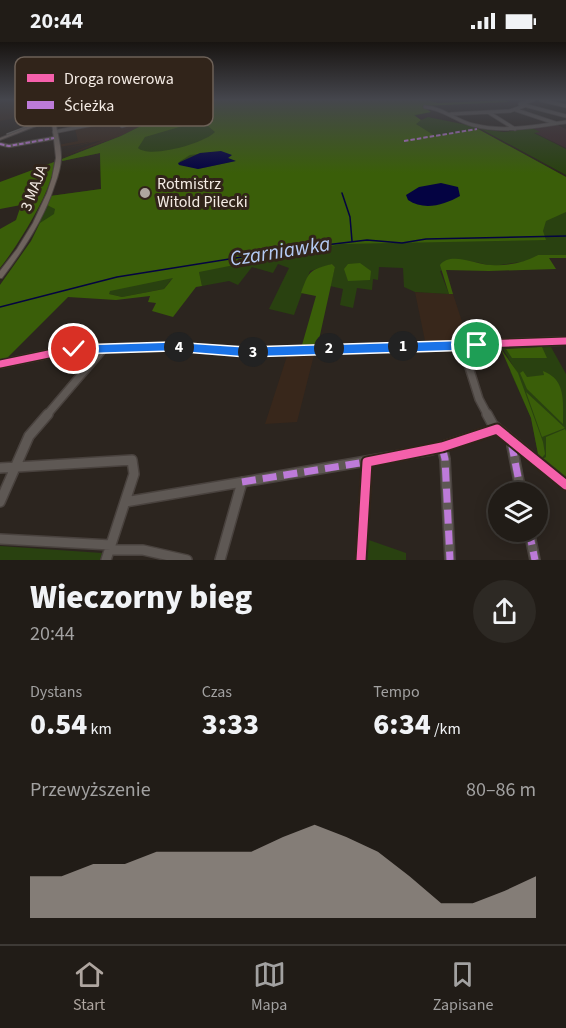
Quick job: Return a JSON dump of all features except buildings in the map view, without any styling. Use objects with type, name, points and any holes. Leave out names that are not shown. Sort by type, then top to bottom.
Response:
[{"type":"main road","points":[[0,139],[34,126]]},
{"type":"main road","name":"3 MAJA","points":[[0,276],[27,241],[59,162],[54,126]]},
{"type":"street","points":[[469,124],[499,130],[547,124]]},
{"type":"street","points":[[508,124],[516,129]]},
{"type":"street","points":[[0,144],[9,146],[91,126]]},
{"type":"street","points":[[0,364],[63,351],[105,348],[172,346],[246,352],[566,341]]},
{"type":"street","points":[[462,345],[483,410],[497,429],[566,485]]},
{"type":"street","points":[[0,502],[29,436],[105,348]]},
{"type":"street","points":[[125,502],[367,462],[442,447],[497,429]]},
{"type":"street","points":[[514,443],[512,446],[519,482]]},
{"type":"street","points":[[442,447],[445,459],[450,560]]},
{"type":"street","points":[[0,468],[132,460],[135,467],[109,552]]},
{"type":"street","points":[[361,560],[367,462]]},
{"type":"street","points":[[220,560],[242,482]]},
{"type":"street","points":[[0,539],[109,552],[143,550],[187,560]]},
{"type":"street","points":[[531,542],[535,560]]},
{"type":"shaded area","points":[[556,124],[566,129],[566,148],[527,129]]},
{"type":"shaded area","points":[[89,126],[134,126],[114,136],[135,126],[141,126],[121,136],[61,157],[103,140],[59,150],[90,142],[59,147],[58,145],[78,141],[75,129]]},
{"type":"shaded area","points":[[221,151],[232,155],[228,158],[236,161],[198,169],[178,163],[200,153]]},
{"type":"shaded area","points":[[441,183],[458,187],[460,196],[434,206],[421,205],[408,200],[406,195],[419,187]]},
{"type":"shaded area","points":[[415,292],[453,294],[468,340],[425,341]]},
{"type":"shaded area","points":[[314,355],[297,422],[265,424],[287,356]]},
{"type":"green space","points":[[213,124],[416,124],[435,136],[478,129],[566,177],[566,212],[546,221],[543,231],[546,240],[341,244],[199,272],[202,286],[196,287],[173,317],[152,311],[156,303],[148,302],[150,296],[116,300],[68,297],[7,358],[0,359],[0,285],[31,241],[40,223],[54,214],[55,209],[47,205],[50,196],[101,189],[100,153],[62,161],[62,159],[141,126],[183,126],[145,137],[138,148],[154,152],[200,141],[215,132],[208,126]],"holes":[[[214,152],[235,161],[198,169],[179,162],[190,155]],[[173,278],[164,289],[122,297],[109,294],[110,291]]]},
{"type":"green space","points":[[463,124],[472,126],[566,177],[566,255],[538,255],[528,261],[493,266],[470,261],[440,271],[449,294],[415,292],[404,287],[403,268],[379,267],[378,280],[373,279],[372,290],[357,288],[353,308],[340,305],[343,289],[330,286],[335,267],[332,264],[310,271],[294,315],[269,309],[289,268],[278,264],[273,273],[252,267],[238,285],[229,281],[202,286],[199,273],[170,281],[164,289],[122,297],[109,294],[68,297],[7,358],[0,359],[0,285],[32,241],[50,196],[101,189],[100,153],[62,161],[62,159],[141,126]]},
{"type":"green space","points":[[532,128],[540,132],[534,133],[566,149],[566,175],[481,129],[504,132]]},
{"type":"green space","points":[[54,162],[53,173],[42,201],[25,232],[0,268],[0,229],[16,220],[21,205],[0,209],[0,182]]},
{"type":"green space","points":[[538,255],[566,255],[566,258],[549,258],[556,269],[446,270],[453,294],[449,294],[440,265],[450,259],[485,264],[509,264]]},
{"type":"green space","points":[[360,263],[371,271],[370,280],[348,281],[344,269],[348,264]]},
{"type":"green space","points":[[332,264],[335,267],[318,344],[302,345],[316,296],[301,293],[308,276],[314,270]]},
{"type":"green space","points":[[542,347],[547,358],[512,358],[506,349]]},
{"type":"green space","points":[[551,347],[566,374],[566,480],[539,459],[531,418],[510,371],[516,371],[503,349]]},
{"type":"green space","points":[[501,349],[518,373],[543,442],[545,454],[542,458],[539,459],[531,418]]},
{"type":"green space","points":[[523,371],[527,377],[544,375],[543,371],[556,380],[562,392],[563,424],[527,389],[520,373]]},
{"type":"green space","points":[[526,392],[565,428],[542,437]]},
{"type":"green space","points":[[565,429],[566,480],[540,460],[546,457],[546,437]]},
{"type":"green space","points":[[366,539],[406,553],[406,560],[365,560]]},
{"type":"green space","points":[[0,546],[102,553],[100,560],[0,560]]},
{"type":"waterway","points":[[342,193],[350,217],[352,241]]},
{"type":"waterway","name":"Czarniawka","points":[[0,307],[117,277],[292,249],[367,240],[402,243],[426,239],[566,236]]},
{"type":"tram line","points":[[7,134],[28,126]]},
{"type":"marked path","points":[[404,141],[477,129]]},
{"type":"marked path","points":[[0,144],[9,146],[54,138]]},
{"type":"marked path","points":[[514,443],[512,446],[519,482]]},
{"type":"marked path","points":[[442,447],[445,459],[450,560]]},
{"type":"marked path","points":[[242,482],[372,461]]},
{"type":"marked path","points":[[531,542],[535,560]]},
{"type":"cycle path","points":[[0,364],[63,351],[104,348],[172,346],[246,352],[566,341]]},
{"type":"cycle path","points":[[361,560],[367,462],[442,447],[497,429],[566,485]]},
{"type":"place","name":"Rotmistrz Witold Pilecki","points":[[145,193]]},
{"type":"route","points":[[74,349],[172,346],[246,352],[381,346],[477,345]]}]
